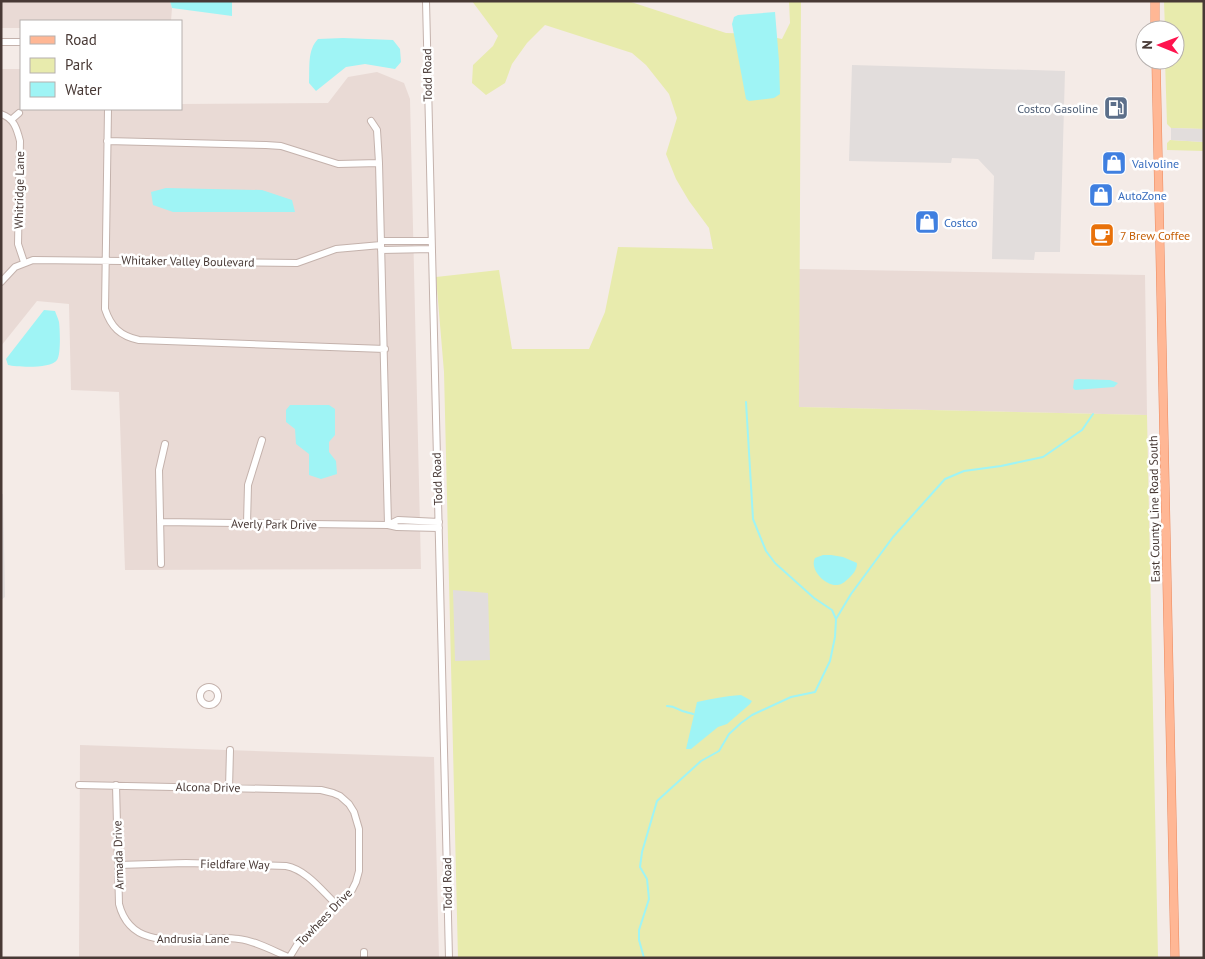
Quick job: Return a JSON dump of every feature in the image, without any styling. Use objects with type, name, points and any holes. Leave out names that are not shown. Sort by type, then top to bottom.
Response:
[{"type":"main road","points":[[1155,1],[1155,20]]},
{"type":"main road","name":"East County Line Road South","points":[[1156,70],[1175,958]]},
{"type":"street","name":"Todd Road","points":[[426,1],[449,958]]},
{"type":"street","points":[[1,42],[20,42]]},
{"type":"street","points":[[108,110],[105,309],[108,320],[117,331],[128,338],[139,340],[385,349]]},
{"type":"street","points":[[1,114],[11,120],[19,113]]},
{"type":"street","name":"Whitridge Lane","points":[[11,120],[16,126],[20,141],[18,244],[24,262]]},
{"type":"street","points":[[371,121],[377,130],[379,163],[388,525]]},
{"type":"street","points":[[107,141],[281,146],[338,164],[379,163]]},
{"type":"street","name":"Whitaker Valley Boulevard","points":[[24,262],[36,260],[105,259],[297,263],[336,249],[432,241]]},
{"type":"street","name":"Whitaker Valley Boulevard","points":[[381,245],[432,249]]},
{"type":"street","points":[[1,282],[11,270],[24,262]]},
{"type":"street","points":[[248,523],[248,485],[262,440]]},
{"type":"street","points":[[161,564],[159,468],[165,444]]},
{"type":"street","name":"Averly Park Drive","points":[[160,522],[388,525],[398,520],[439,525]]},
{"type":"street","points":[[229,788],[230,750]]},
{"type":"street","name":"Alcona Drive","points":[[78,784],[320,790],[337,795]]},
{"type":"street","name":"Armada Drive","points":[[116,785],[120,904],[122,913],[128,923]]},
{"type":"street","name":"Towhees Drive","points":[[289,958],[297,945],[354,887],[359,874],[359,829],[356,817],[349,804],[337,795]]},
{"type":"street","name":"Fieldfare Way","points":[[118,865],[186,863],[289,866],[304,874],[336,905]]},
{"type":"street","name":"Andrusia Lane","points":[[128,923],[136,932],[151,939],[238,938],[289,958]]},
{"type":"shaded area","points":[[1,1],[170,1],[172,8],[171,20],[20,20],[20,28],[1,28]]},
{"type":"shaded area","points":[[852,65],[1065,71],[1060,252],[1035,252],[1034,260],[992,259],[994,176],[978,159],[952,158],[951,163],[849,161]]},
{"type":"shaded area","points":[[1,69],[20,69],[20,110],[182,110],[182,104],[328,103],[348,77],[377,72],[404,83],[410,99],[421,569],[125,570],[119,392],[71,390],[69,304],[37,301],[1,346]]},
{"type":"shaded area","points":[[1171,128],[1204,129],[1204,142],[1171,140]]},
{"type":"shaded area","points":[[799,269],[1145,275],[1147,415],[799,407]]},
{"type":"shaded area","points":[[1,494],[3,494],[5,597],[1,600]]},
{"type":"shaded area","points":[[453,590],[488,593],[490,660],[455,661]]},
{"type":"shaded area","points":[[80,745],[434,757],[439,958],[79,958]]},
{"type":"green space","points":[[472,1],[628,1],[726,33],[758,34],[782,39],[790,23],[789,1],[801,1],[799,407],[1147,415],[1158,958],[458,958],[444,372],[436,277],[499,270],[512,349],[589,349],[605,312],[618,247],[713,249],[709,228],[689,201],[676,179],[666,154],[677,118],[669,94],[646,65],[632,53],[545,25],[527,43],[512,64],[505,83],[486,95],[472,83],[473,65],[493,46],[498,36]]},
{"type":"green space","points":[[1164,1],[1204,1],[1204,129],[1171,128],[1167,124],[1165,70],[1185,70],[1185,20],[1165,20]]},
{"type":"green space","points":[[1170,140],[1204,142],[1204,151],[1167,150],[1167,143]]},
{"type":"water","points":[[170,1],[232,1],[232,16],[172,8]]},
{"type":"water","points":[[775,12],[780,94],[774,98],[749,101],[746,99],[732,24],[734,17],[738,15]]},
{"type":"water","points":[[318,39],[393,40],[400,49],[401,62],[395,69],[365,64],[346,67],[316,91],[309,83],[310,60],[314,43]]},
{"type":"water","points":[[166,188],[262,190],[292,200],[295,212],[173,212],[153,205],[151,192]]},
{"type":"water","points":[[44,310],[55,311],[59,322],[60,348],[57,360],[54,363],[41,366],[8,365],[6,359]]},
{"type":"water","points":[[1074,380],[1110,380],[1118,383],[1114,387],[1075,390],[1073,388]]},
{"type":"water","points":[[290,405],[329,405],[335,409],[335,435],[329,442],[329,452],[336,461],[337,474],[321,479],[309,475],[309,454],[296,444],[295,429],[286,422],[286,410]]},
{"type":"water","points":[[831,555],[843,557],[857,563],[853,574],[839,585],[832,585],[823,580],[814,567],[815,558]]},
{"type":"water","points":[[741,695],[752,701],[750,704],[727,724],[718,727],[691,749],[686,749],[697,702]]},
{"type":"waterway","points":[[644,958],[639,940],[639,930],[649,899],[647,879],[640,867],[642,852],[657,801],[701,761],[719,751],[729,734],[752,715],[791,697],[815,692],[830,661],[835,637],[836,619],[832,610],[814,598],[775,563],[766,551],[753,519],[746,402]]},
{"type":"waterway","points":[[836,619],[851,594],[893,537],[945,479],[964,471],[1001,466],[1043,457],[1082,430],[1093,414]]},
{"type":"waterway","points":[[667,706],[693,714]]},
{"type":"place","name":"Costco Gasoline","points":[[1116,108]]},
{"type":"place","name":"Valvoline","points":[[1114,163]]},
{"type":"place","name":"AutoZone","points":[[1101,195]]},
{"type":"place","name":"Costco","points":[[927,222]]},
{"type":"place","name":"7 Brew Coffee","points":[[1102,235]]}]
